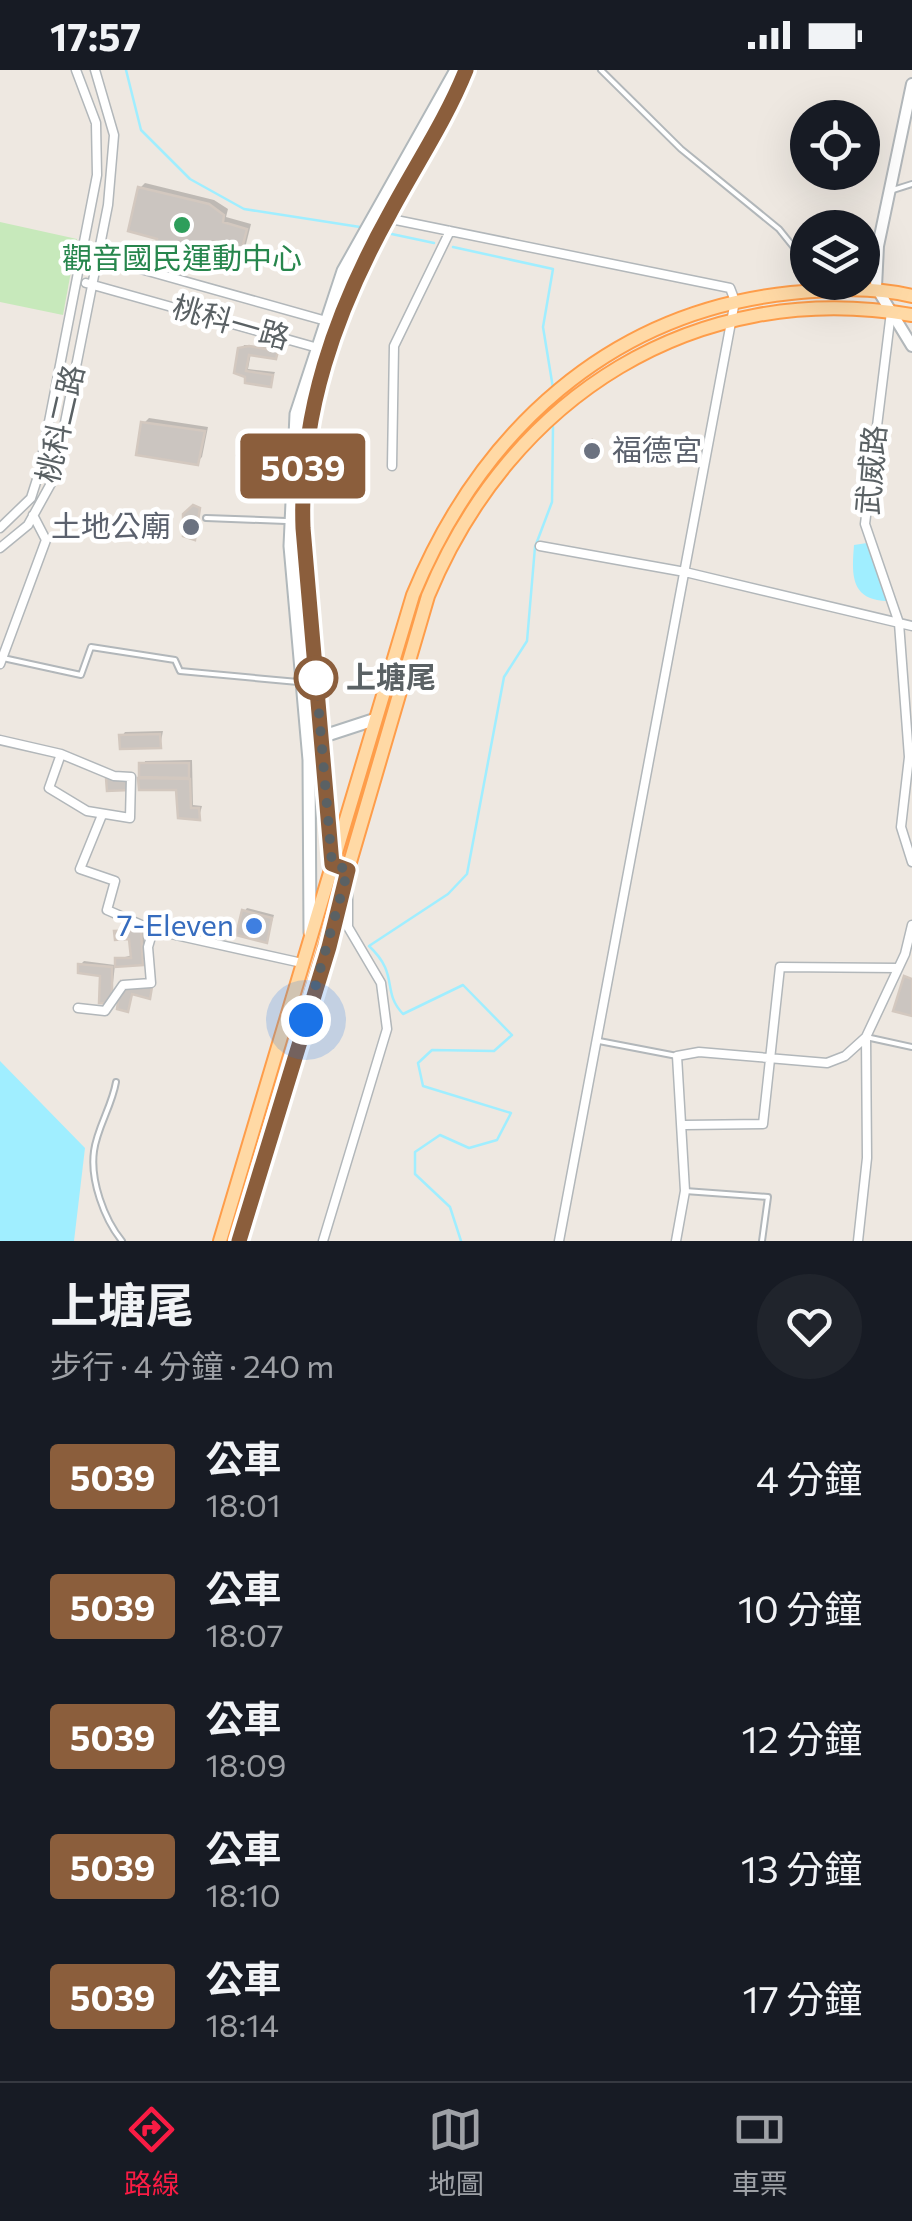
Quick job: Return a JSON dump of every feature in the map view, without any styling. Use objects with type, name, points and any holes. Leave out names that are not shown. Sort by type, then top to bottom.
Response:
[{"type":"main road","points":[[321,349],[324,319],[359,239],[456,70]]},
{"type":"main road","points":[[310,937],[296,414],[321,349],[466,70]]},
{"type":"main road","points":[[880,288],[912,296]]},
{"type":"main road","points":[[220,1241],[373,720],[414,595],[442,532],[492,454],[533,410],[558,390],[632,340],[735,300],[790,291]]},
{"type":"main road","points":[[238,1241],[329,947],[428,596],[443,559],[485,489],[528,437],[590,385],[652,349],[733,316],[808,308],[912,315]]},
{"type":"main road","points":[[296,521],[332,864]]},
{"type":"main road","points":[[321,737],[373,720]]},
{"type":"main road","points":[[310,862],[348,870]]},
{"type":"street","name":"桃科二路","points":[[0,528],[31,498],[39,473],[77,280],[98,150],[91,103],[76,70]]},
{"type":"street","name":"桃科二路","points":[[0,548],[33,516],[54,478],[98,257],[114,169],[114,135],[95,70]]},
{"type":"street","points":[[880,236],[912,84]]},
{"type":"street","points":[[385,222],[730,288],[735,300],[559,1241]]},
{"type":"street","points":[[392,466],[394,346],[450,232]]},
{"type":"street","name":"桃科一路","points":[[80,252],[337,324]]},
{"type":"street","name":"桃科一路","points":[[77,280],[321,349]]},
{"type":"street","points":[[880,294],[912,346]]},
{"type":"street","name":"武威路","points":[[891,312],[865,524],[899,623],[909,757],[901,827],[912,862]]},
{"type":"street","points":[[1,661],[46,540],[33,516]]},
{"type":"street","points":[[540,546],[685,572],[912,626]]},
{"type":"street","points":[[0,740],[60,754],[114,776],[132,777],[130,818],[87,811],[49,788],[60,754]]},
{"type":"street","points":[[102,815],[80,869],[115,882],[107,910],[153,930],[302,962]]},
{"type":"street","points":[[323,1241],[387,1029],[380,983],[348,927],[348,870]]},
{"type":"street","points":[[676,1241],[685,1191],[677,1056],[699,1052],[827,1064],[845,1056],[866,1036],[908,955],[912,925]]},
{"type":"street","points":[[78,1008],[104,1011],[111,1008],[123,985],[152,983],[148,947],[153,930]]},
{"type":"street","points":[[684,1125],[763,1124],[767,1057],[780,967],[898,968]]},
{"type":"street","points":[[858,1241],[867,1158],[866,1036]]},
{"type":"lane","points":[[601,70],[681,149],[779,229],[790,243]]},
{"type":"lane","points":[[889,192],[912,184]]},
{"type":"lane","points":[[206,518],[296,521]]},
{"type":"lane","points":[[1,661],[81,676],[92,647],[174,660],[180,671],[302,683]]},
{"type":"lane","points":[[866,1036],[912,1047]]},
{"type":"lane","points":[[599,1041],[677,1056]]},
{"type":"lane","points":[[116,1082],[94,1151],[102,1207],[122,1241]]},
{"type":"lane","points":[[685,1191],[768,1196],[762,1241]]},
{"type":"green space","points":[[0,222],[77,239],[63,315],[0,302]]},
{"type":"water","points":[[867,543],[887,601],[866,596],[856,583],[854,545]]},
{"type":"water","points":[[0,1061],[85,1148],[74,1241],[0,1241]]},
{"type":"building","name":"觀音國民運動中心","points":[[138,187],[209,204],[224,215],[223,222],[247,229],[237,268],[155,248],[157,239],[128,231]]},
{"type":"building","points":[[238,348],[278,351],[276,359],[249,355],[246,371],[273,375],[271,387],[245,383],[245,377],[234,373]]},
{"type":"building","points":[[141,422],[205,431],[198,465],[136,455]]},
{"type":"building","points":[[251,434],[266,439],[264,455],[237,455],[240,444],[253,447]]},
{"type":"building","name":"福德宮","points":[[592,440],[600,457],[591,461],[583,444]]},
{"type":"building","name":"土地公廟","points":[[193,505],[200,508],[195,540],[183,536],[183,514]]},
{"type":"building","points":[[160,734],[161,748],[120,749],[119,735]]},
{"type":"building","points":[[139,763],[189,763],[189,778],[139,777]]},
{"type":"building","points":[[129,777],[129,790],[107,791],[106,778]]},
{"type":"building","points":[[138,778],[190,779],[191,808],[199,808],[200,820],[178,818],[176,790],[139,790]]},
{"type":"building","name":"7-Eleven","points":[[242,910],[272,918],[267,943],[236,935]]},
{"type":"building","points":[[141,930],[143,965],[115,967],[115,958],[131,958],[129,939],[115,940],[114,931]]},
{"type":"building","points":[[78,964],[112,967],[112,1004],[99,1003],[100,976],[78,973]]},
{"type":"building","points":[[904,976],[912,979],[912,1016],[893,1011]]},
{"type":"building","points":[[121,981],[152,987],[150,999],[132,994],[128,1012],[117,1009]]},
{"type":"waterway","points":[[126,70],[141,130],[190,179],[244,209],[360,227]]},
{"type":"waterway","points":[[387,233],[434,243]]},
{"type":"waterway","points":[[453,247],[553,269],[543,327],[553,388]]},
{"type":"waterway","points":[[461,1241],[450,1207],[415,1174],[415,1152],[440,1135],[469,1148],[497,1140],[511,1113],[423,1086],[418,1063],[432,1050],[494,1051],[512,1035],[463,985],[403,1014],[396,1006],[388,974],[369,946],[448,894],[467,874],[504,677],[527,641],[535,547],[552,502],[553,427]]},
{"type":"bus line","name":"5039","points":[[239,1241],[329,947],[348,870],[332,864],[303,528],[302,474],[309,418],[322,367],[355,280],[466,70]]},
{"type":"place","name":"觀音國民運動中心","points":[[182,225]]},
{"type":"place","name":"福德宮","points":[[592,451]]},
{"type":"place","name":"土地公廟","points":[[191,527]]},
{"type":"place","name":"上塘尾","points":[[316,678]]},
{"type":"place","name":"7-Eleven","points":[[254,926]]},
{"type":"route","points":[[306,1020],[348,870],[332,864],[315,667],[316,678]]}]
